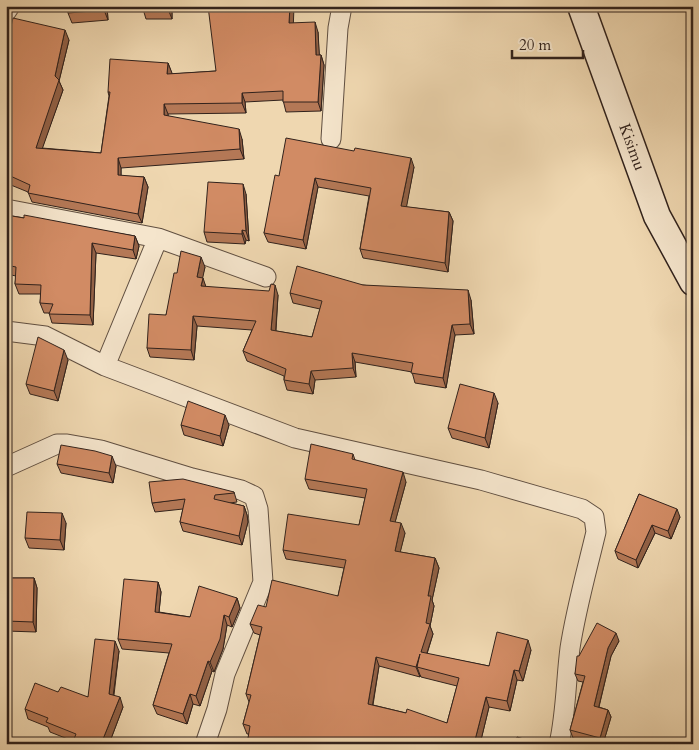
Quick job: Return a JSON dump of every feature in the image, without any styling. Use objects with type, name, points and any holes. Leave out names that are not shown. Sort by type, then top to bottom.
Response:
[{"type":"street","points":[[6,12],[10,6]]},
{"type":"street","points":[[332,140],[338,28],[342,6]]},
{"type":"street","name":"Kisimu","points":[[582,6],[657,216],[693,282]]},
{"type":"street","points":[[6,209],[158,238],[266,277]]},
{"type":"street","points":[[105,366],[158,238]]},
{"type":"street","points":[[6,331],[45,336],[105,366],[295,438],[481,480],[582,509],[594,517],[596,532],[573,630],[566,679],[562,732],[559,744]]},
{"type":"street","points":[[6,467],[57,444],[67,444],[102,450],[192,478],[242,490],[254,496],[258,508],[263,582],[225,674],[217,709],[204,744]]},
{"type":"building","points":[[68,6],[104,6],[104,10],[68,13]]},
{"type":"building","points":[[143,6],[168,6],[168,9],[143,9]]},
{"type":"building","points":[[208,6],[290,6],[289,23],[315,22],[316,55],[321,55],[318,102],[283,102],[283,91],[242,93],[242,103],[164,104],[164,115],[239,129],[240,149],[118,158],[118,175],[144,177],[138,214],[28,193],[30,185],[6,174],[6,47],[13,18],[65,30],[55,76],[59,80],[36,148],[101,153],[110,92],[108,92],[110,59],[168,63],[167,74],[216,71]]},
{"type":"building","points":[[286,138],[354,151],[355,148],[411,158],[401,206],[449,212],[445,263],[360,249],[371,188],[315,178],[303,240],[264,233],[275,175],[279,176]]},
{"type":"building","points":[[208,182],[243,184],[246,231],[242,230],[242,234],[204,232]]},
{"type":"building","points":[[6,215],[24,218],[24,215],[135,236],[133,250],[92,243],[90,315],[49,314],[53,304],[40,303],[41,285],[15,284],[16,267],[6,265]]},
{"type":"building","points":[[181,251],[201,257],[197,277],[203,278],[201,286],[269,291],[271,284],[275,285],[271,330],[312,337],[322,301],[290,293],[297,266],[363,285],[468,290],[470,324],[452,325],[443,378],[411,373],[413,363],[352,353],[353,368],[311,371],[309,384],[284,380],[286,369],[243,351],[256,321],[193,316],[191,350],[147,348],[149,314],[166,315],[174,273],[177,273]]},
{"type":"building","points":[[38,337],[64,350],[54,391],[26,384]]},
{"type":"building","points":[[460,384],[494,393],[485,438],[448,428]]},
{"type":"building","points":[[188,401],[225,415],[220,436],[181,425]]},
{"type":"building","points":[[311,444],[353,454],[352,459],[403,472],[390,521],[401,523],[395,551],[435,558],[428,596],[431,596],[426,623],[430,624],[421,652],[489,666],[497,632],[528,640],[519,671],[514,670],[507,701],[486,697],[474,744],[399,744],[388,740],[387,744],[247,744],[250,726],[243,724],[251,695],[246,694],[262,627],[250,624],[258,605],[266,607],[272,580],[338,596],[346,560],[283,550],[288,514],[359,525],[367,489],[305,479]],"holes":[[[420,654],[417,667],[459,678],[447,723],[407,709],[406,713],[368,704],[376,657],[416,667]]]},
{"type":"building","points":[[61,445],[112,456],[109,473],[57,464]]},
{"type":"building","points":[[183,479],[234,492],[215,495],[214,499],[244,506],[239,536],[180,522],[185,499],[152,503],[149,482]]},
{"type":"building","points":[[639,494],[677,509],[668,531],[652,525],[636,560],[615,551]]},
{"type":"building","points":[[27,512],[62,513],[60,540],[25,538]]},
{"type":"building","points":[[6,578],[34,578],[33,622],[6,621]]},
{"type":"building","points":[[124,579],[158,582],[155,612],[190,617],[199,586],[237,598],[229,617],[224,615],[220,639],[210,662],[208,661],[196,696],[190,694],[183,714],[153,705],[172,644],[118,639]]},
{"type":"building","points":[[597,623],[616,633],[608,648],[594,706],[608,710],[600,738],[570,730],[585,676],[575,674],[577,656],[579,656]]},
{"type":"building","points":[[95,639],[115,641],[109,694],[120,697],[101,744],[72,744],[76,734],[46,722],[48,718],[25,709],[35,683],[58,692],[61,687],[88,697]]},
{"type":"building","points":[[517,737],[541,744],[515,744]]}]
